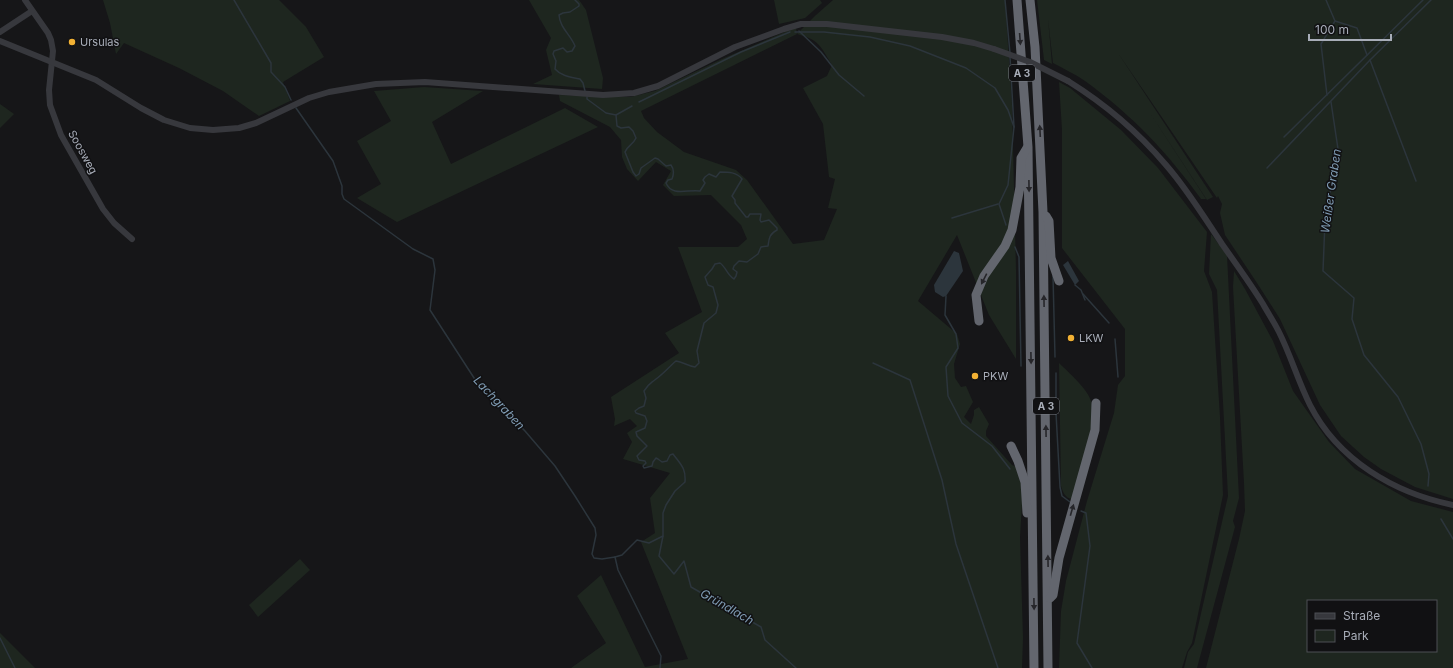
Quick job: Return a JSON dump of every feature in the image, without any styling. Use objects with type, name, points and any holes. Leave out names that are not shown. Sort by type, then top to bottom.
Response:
[{"type":"highway","name":"A 3","points":[[1017,0],[1028,147],[1034,668]]},
{"type":"highway","name":"A 3","points":[[1030,0],[1036,62],[1043,212],[1048,668]]},
{"type":"highway","points":[[979,321],[976,295],[984,276],[1005,246],[1012,230],[1020,187],[1021,158],[1028,147]]},
{"type":"highway","points":[[1043,212],[1049,221],[1051,258],[1059,281]]},
{"type":"highway","points":[[1048,600],[1053,595],[1059,558],[1095,430],[1096,403]]},
{"type":"highway","points":[[1010,446],[1022,469],[1025,482],[1027,513],[1033,523]]},
{"type":"street","name":"Soosweg","points":[[24,0],[48,33],[51,40],[53,51],[49,90],[50,105],[61,135],[103,209],[114,223],[132,239]]},
{"type":"street","points":[[0,32],[32,11]]},
{"type":"street","points":[[0,41],[96,80],[141,108],[164,120],[199,130],[218,130],[248,126],[318,95],[348,88],[376,84],[406,82],[440,83],[619,95],[645,91],[663,84],[735,47],[801,24],[833,24],[942,37],[974,43],[994,49],[1030,62],[1068,81],[1090,95],[1122,120],[1145,142],[1167,166],[1204,216],[1262,303],[1280,333],[1310,405],[1330,435],[1347,453],[1366,469],[1388,483],[1413,494],[1453,505]]},
{"type":"green space","points":[[103,0],[279,0],[306,27],[324,57],[283,82],[290,101],[259,116],[223,91],[179,68],[124,43],[116,54],[110,23]]},
{"type":"green space","points":[[529,0],[579,0],[586,10],[603,78],[602,89],[533,84],[552,75],[546,50],[551,38]]},
{"type":"green space","points":[[774,0],[820,0],[822,3],[805,18],[779,24]]},
{"type":"green space","points":[[833,0],[1005,0],[1012,105],[1016,270],[1016,359],[989,315],[957,235],[918,301],[957,334],[960,344],[954,364],[955,378],[961,387],[966,386],[973,402],[964,417],[971,424],[974,410],[979,407],[989,424],[986,431],[986,436],[1012,465],[1017,467],[1023,488],[1020,537],[1023,638],[1022,668],[571,668],[606,643],[577,596],[601,575],[645,667],[688,659],[641,542],[655,533],[650,498],[670,473],[623,459],[632,442],[627,433],[637,426],[630,419],[614,426],[615,419],[611,397],[679,353],[665,333],[702,312],[678,247],[738,247],[747,239],[741,225],[711,195],[674,196],[663,185],[671,171],[656,162],[638,181],[627,169],[622,157],[621,140],[610,127],[560,101],[559,95],[630,97],[655,91],[722,59],[787,31],[796,28],[797,34]],"holes":[[[797,34],[815,41],[822,48],[832,65],[827,76],[803,88],[823,124],[829,177],[835,179],[828,208],[837,209],[824,240],[793,244],[747,180],[736,170],[684,152],[657,132],[644,118],[641,111]]]},
{"type":"green space","points":[[1037,0],[1453,0],[1453,499],[1415,487],[1381,469],[1364,457],[1341,436],[1320,405],[1280,319],[1225,235],[1220,213],[1222,204],[1218,196],[1217,198],[1118,53],[1213,197],[1207,200],[1148,110],[1206,199],[1201,199],[1162,150],[1134,121],[1085,81],[1053,63],[1048,19],[1052,64],[1044,60]]},
{"type":"green space","points":[[1059,82],[1070,88],[1121,130],[1158,168],[1207,232],[1204,271],[1212,292],[1220,417],[1223,495],[1192,643],[1187,652],[1182,668],[1059,668],[1061,611],[1066,581],[1087,501],[1114,413],[1118,385],[1125,376],[1125,329],[1062,248],[1062,130]]},
{"type":"green space","points":[[424,87],[483,91],[432,122],[451,164],[565,108],[598,127],[397,222],[357,198],[381,184],[357,141],[391,121],[374,91]]},
{"type":"green space","points":[[0,104],[14,114],[0,128]]},
{"type":"green space","points":[[1211,234],[1227,255],[1239,498],[1233,521],[1235,527],[1197,668],[1184,668],[1188,652],[1194,644],[1228,496],[1217,290],[1209,274]]},
{"type":"green space","points":[[1234,271],[1273,341],[1293,391],[1329,442],[1355,469],[1411,501],[1453,512],[1453,668],[1206,668],[1245,511],[1233,287]]},
{"type":"green space","points":[[1059,363],[1086,391],[1091,401],[1093,410],[1093,426],[1072,499],[1066,496],[1061,486]]},
{"type":"green space","points":[[300,559],[310,570],[258,617],[249,605]]},
{"type":"green space","points":[[0,633],[35,668],[0,668]]},
{"type":"shaded area","points":[[954,251],[959,253],[963,271],[946,296],[943,297],[935,292],[934,285]]},
{"type":"shaded area","points":[[1068,261],[1079,281],[1075,285],[1063,265]]},
{"type":"waterway","name":"Lachgraben","points":[[234,0],[271,63],[271,72],[285,87],[291,100]]},
{"type":"waterway","name":"Gründlach","points":[[575,0],[579,6],[570,12],[559,15],[561,24],[575,46],[572,51],[567,52],[563,48],[554,51],[553,54],[556,61],[555,69],[563,75],[580,79],[583,83],[585,91]]},
{"type":"waterway","points":[[1005,0],[1010,53]]},
{"type":"waterway","name":"Weißer Graben","points":[[1326,0],[1335,21],[1321,44],[1327,95]]},
{"type":"waterway","points":[[1284,137],[1423,0]]},
{"type":"waterway","points":[[1267,168],[1370,60],[1431,0]]},
{"type":"waterway","points":[[1335,21],[1357,28],[1367,55]]},
{"type":"waterway","points":[[799,31],[821,52],[839,75],[864,96]]},
{"type":"waterway","points":[[639,102],[741,52],[790,32]]},
{"type":"waterway","points":[[795,32],[824,32],[870,37],[910,46],[966,68],[995,88],[1008,110],[1014,127]]},
{"type":"waterway","points":[[1006,225],[999,204],[1008,185],[1014,127],[1010,57]]},
{"type":"waterway","points":[[1370,60],[1416,181]]},
{"type":"waterway","name":"Gründlach","points":[[587,97],[587,99],[606,113],[616,115],[617,126],[621,128],[629,127],[633,131],[636,138],[625,152],[636,176],[639,174],[641,168],[655,158],[666,166],[671,165],[673,177],[666,183],[672,190],[676,191],[700,191],[705,183],[703,180],[709,174],[716,177],[720,172],[735,174],[742,179],[732,196],[735,203],[746,217],[750,214],[761,214],[761,222],[769,220],[777,228],[777,230],[772,233],[768,246],[761,247],[758,254],[747,262],[739,261],[734,266],[733,269],[737,272],[734,279],[720,263],[715,264],[705,277],[708,285],[713,287],[718,305],[716,313],[704,323],[697,351],[699,363],[695,367],[676,361],[647,386],[644,391],[646,398],[644,406],[635,411],[636,413],[645,416],[647,421],[645,428],[636,432],[637,436],[647,446],[637,456],[639,460],[645,461],[646,463],[643,466],[644,468],[652,466],[656,458],[662,462],[667,461],[670,455],[673,454],[685,473],[685,482],[675,491],[663,513],[663,536],[659,556],[674,574],[684,561],[691,587],[761,627],[765,640],[796,668]]},
{"type":"waterway","name":"Weißer Graben","points":[[1331,102],[1338,149],[1325,221],[1323,271],[1354,298],[1352,319],[1364,355],[1398,397],[1421,444],[1429,474],[1428,486]]},
{"type":"waterway","points":[[616,115],[632,106]]},
{"type":"waterway","name":"Lachgraben","points":[[296,108],[333,161],[342,186],[342,194],[344,199],[413,249],[433,259],[435,270],[430,310],[476,381],[525,431],[555,466],[575,496],[595,528],[596,535],[592,554],[594,558],[602,559],[615,557],[618,570],[661,656],[660,668]]},
{"type":"waterway","points":[[952,218],[998,204]]},
{"type":"waterway","points":[[1015,247],[1019,257],[1021,366]]},
{"type":"waterway","points":[[1053,276],[1055,357]]},
{"type":"waterway","points":[[1075,285],[1081,290],[1085,300]]},
{"type":"waterway","points":[[1083,294],[1109,323]]},
{"type":"waterway","points":[[946,296],[945,315],[956,334],[958,348],[946,367],[948,396],[962,423],[992,446],[1010,469]]},
{"type":"waterway","points":[[1115,339],[1118,377]]},
{"type":"waterway","points":[[873,363],[910,380],[942,480],[956,544],[998,668]]},
{"type":"waterway","points":[[1056,373],[1056,399]]},
{"type":"waterway","points":[[1056,413],[1060,487],[1062,496],[1070,502]]},
{"type":"waterway","points":[[1081,511],[1086,513],[1090,546],[1077,643],[1092,668]]},
{"type":"waterway","name":"Weißer Graben","points":[[1441,519],[1453,539]]},
{"type":"waterway","points":[[615,557],[622,555],[637,540],[649,543],[663,536]]},
{"type":"waterway","points":[[0,638],[15,668]]},
{"type":"place","name":"Ursulas","points":[[72,42]]},
{"type":"place","name":"LKW","points":[[1071,338]]},
{"type":"place","name":"PKW","points":[[975,376]]}]
